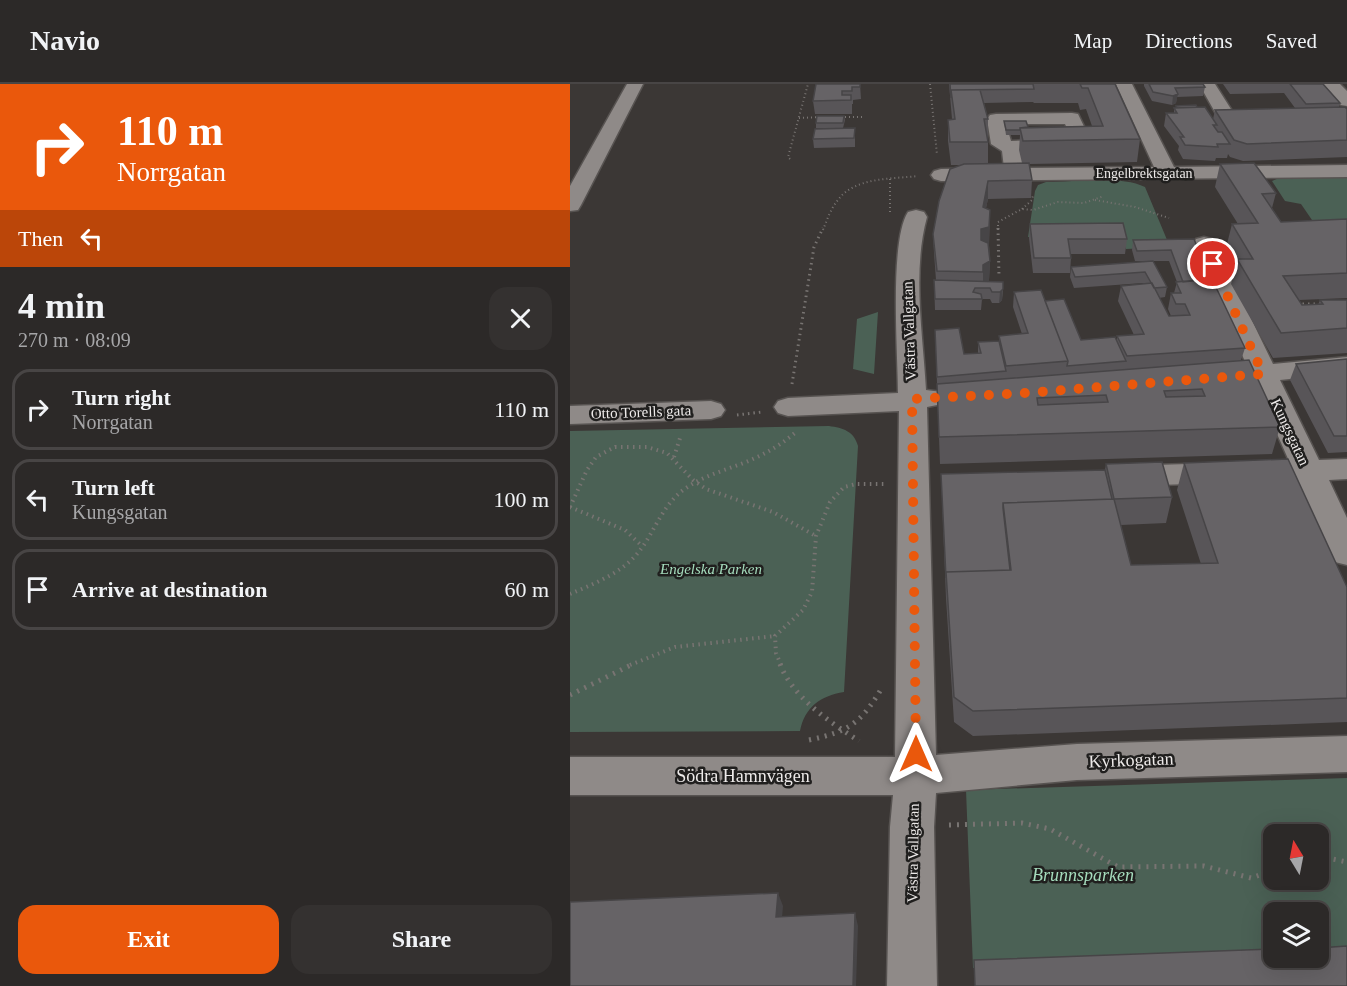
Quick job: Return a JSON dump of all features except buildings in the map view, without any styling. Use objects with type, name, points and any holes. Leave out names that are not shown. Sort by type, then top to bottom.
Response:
[{"type":"street","points":[[570,205],[635,84]]},
{"type":"street","points":[[1124,84],[1167,173]]},
{"type":"street","points":[[1207,84],[1229,121],[1233,123],[1347,122]]},
{"type":"street","points":[[1331,84],[1347,101]]},
{"type":"street","points":[[1011,148],[1015,174]]},
{"type":"street","name":"Engelbrektsgatan","points":[[932,175],[1347,171]]},
{"type":"street","name":"Västra Vallgatan","points":[[912,986],[912,826],[916,776],[900,482],[912,399],[908,273],[912,231],[916,217]]},
{"type":"street","name":"Kungsgatan","points":[[1204,244],[1347,553]]},
{"type":"street","points":[[1180,380],[1347,365]]},
{"type":"street","points":[[792,419],[912,399],[957,396]]},
{"type":"street","name":"Otto Torells gata","points":[[570,415],[711,410]]},
{"type":"street","points":[[1093,477],[1347,469]]},
{"type":"street","name":"Kyrkogatan","points":[[916,776],[1077,762],[1347,754]]},
{"type":"street","name":"Södra Hamnvägen","points":[[570,776],[916,776]]},
{"type":"path","points":[[790,159],[788,157],[808,84]]},
{"type":"path","points":[[570,594],[628,563],[642,547],[666,505],[695,482],[771,451],[792,419],[814,247],[838,199],[850,188],[890,179],[932,175],[930,84]]},
{"type":"path","points":[[799,118],[830,117]]},
{"type":"path","points":[[841,117],[862,117]]},
{"type":"path","points":[[890,179],[890,219]]},
{"type":"path","points":[[999,278],[998,222],[1022,209],[1033,210],[1058,202],[1084,203],[1105,195]]},
{"type":"path","points":[[1092,200],[1135,207],[1169,219]]},
{"type":"path","points":[[1299,313],[1293,304],[1328,303]]},
{"type":"path","points":[[642,547],[625,530],[570,507],[577,498],[588,468],[600,453],[618,447],[662,450],[674,457],[695,482],[727,498],[774,513],[816,536]]},
{"type":"path","points":[[570,695],[661,651],[698,643],[776,636],[803,610],[812,592],[816,536],[830,502],[836,494],[844,487],[856,484],[900,482]]},
{"type":"path","points":[[776,636],[776,650],[787,677],[813,706],[844,732]]},
{"type":"path","points":[[807,740],[844,732],[865,716],[884,684]]},
{"type":"path","points":[[912,826],[1022,823],[1050,829],[1118,867],[1204,866],[1251,878],[1263,874]]},
{"type":"path","points":[[1329,858],[1347,862]]},
{"type":"green space","points":[[1347,177],[1347,235],[1323,236],[1301,204],[1285,201],[1272,181],[1279,178]]},
{"type":"green space","points":[[1111,180],[1135,183],[1145,187],[1170,247],[1126,249],[1121,236],[1028,237],[1035,191],[1038,185],[1046,182]]},
{"type":"green space","points":[[878,312],[874,374],[853,369],[857,319]]},
{"type":"green space","name":"Engelska Parken","points":[[829,426],[847,431],[854,437],[858,446],[844,692],[828,696],[815,704],[806,715],[800,731],[570,732],[570,431]]},
{"type":"green space","name":"Brunnsparken","points":[[1347,778],[1347,955],[1329,956],[1329,902],[1263,902],[1263,958],[973,968],[966,790]]},
{"type":"route","points":[[916,754],[912,399],[1026,393],[1263,374],[1213,264]]}]
